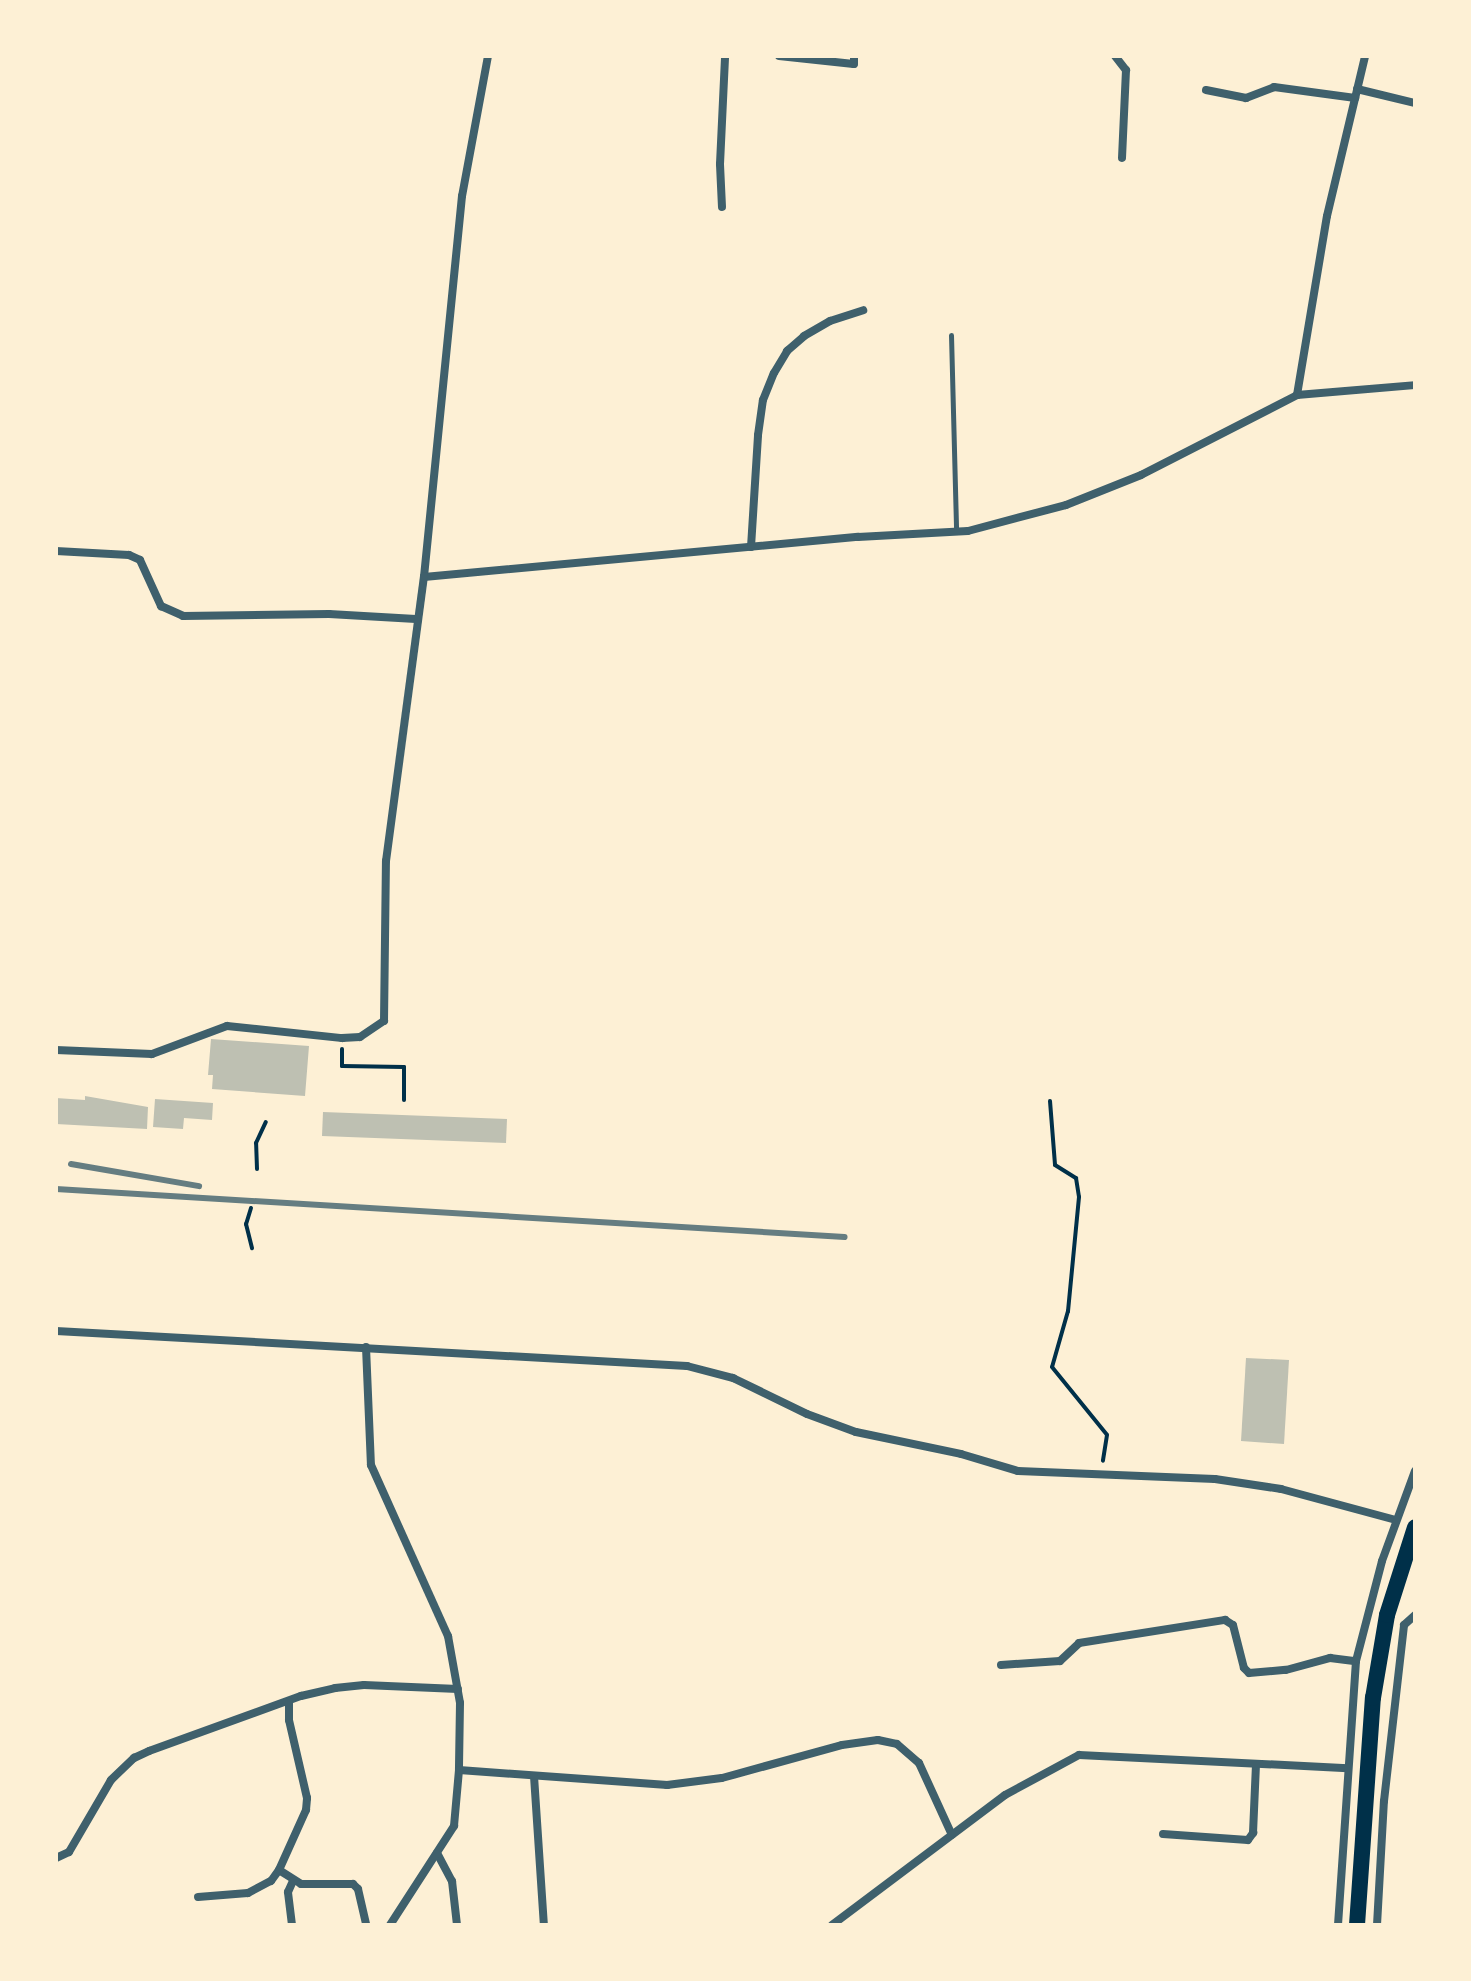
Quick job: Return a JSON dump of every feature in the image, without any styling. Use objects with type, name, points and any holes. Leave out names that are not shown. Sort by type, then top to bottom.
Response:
[{"type":"main road","points":[[1357,1925],[1373,1698],[1387,1615],[1415,1527]]},
{"type":"street","points":[[56,1050],[152,1054],[227,1026],[342,1038],[360,1037],[384,1021],[386,861],[424,577],[462,196],[488,56]]},
{"type":"street","points":[[722,207],[720,164],[725,56]]},
{"type":"street","points":[[779,56],[854,64],[854,56]]},
{"type":"street","points":[[1115,56],[1126,70],[1122,158]]},
{"type":"street","points":[[1297,395],[1327,216],[1365,56]]},
{"type":"street","points":[[1206,90],[1246,98],[1274,87],[1415,103]]},
{"type":"street","points":[[751,547],[758,435],[763,400],[774,373],[787,351],[804,336],[830,321],[863,310]]},
{"type":"street","points":[[424,577],[956,532],[1066,505],[1141,475],[1297,395],[1415,385]]},
{"type":"street","points":[[56,551],[129,555],[140,560],[161,606],[183,616],[329,614],[416,619]]},
{"type":"street","points":[[56,1331],[598,1360],[712,1371],[807,1414],[856,1432],[961,1454],[1018,1471],[1215,1479],[1281,1489],[1396,1520]]},
{"type":"street","points":[[366,1347],[366,1428],[371,1465],[438,1607],[448,1636],[458,1689],[461,1729],[454,1826],[390,1925]]},
{"type":"street","points":[[1338,1925],[1356,1661],[1396,1520],[1415,1471]]},
{"type":"street","points":[[1377,1925],[1384,1801],[1404,1625],[1415,1615]]},
{"type":"street","points":[[1001,1665],[1060,1661],[1079,1643],[1225,1620],[1233,1625],[1244,1668],[1249,1673],[1286,1670],[1330,1658],[1356,1661]]},
{"type":"street","points":[[56,1858],[69,1852],[111,1780],[134,1758],[335,1688],[364,1685],[458,1689]]},
{"type":"street","points":[[198,1897],[248,1893],[271,1881],[279,1870],[306,1810],[307,1798],[289,1720],[289,1702]]},
{"type":"street","points":[[459,1770],[667,1785],[722,1778],[842,1745],[878,1740],[897,1744],[919,1763],[952,1835]]},
{"type":"street","points":[[832,1925],[1005,1795],[1079,1755],[1348,1768]]},
{"type":"street","points":[[1163,1834],[1248,1840],[1253,1833],[1256,1764]]},
{"type":"street","points":[[534,1776],[544,1925]]},
{"type":"street","points":[[437,1853],[452,1881],[457,1900],[457,1925]]},
{"type":"street","points":[[279,1870],[301,1884],[353,1884],[358,1889],[366,1925]]},
{"type":"street","points":[[292,1925],[288,1892],[293,1881]]},
{"type":"lane","points":[[951,335],[956,532]]},
{"type":"path","points":[[342,1038],[342,1066],[404,1067],[404,1100]]},
{"type":"path","points":[[1050,1101],[1055,1165],[1076,1178],[1079,1197],[1068,1311],[1052,1367],[1107,1435],[1101,1475]]},
{"type":"path","points":[[257,1169],[256,1143],[266,1122]]},
{"type":"path","points":[[251,1208],[246,1224],[252,1248]]},
{"type":"building","points":[[211,1039],[309,1046],[305,1096],[212,1089],[213,1075],[208,1075]]},
{"type":"building","points":[[85,1096],[148,1107],[147,1129],[56,1124],[56,1098],[85,1100]]},
{"type":"building","points":[[155,1099],[213,1103],[212,1120],[184,1118],[183,1129],[153,1127]]},
{"type":"building","points":[[323,1112],[507,1119],[506,1143],[322,1136]]},
{"type":"building","points":[[1246,1358],[1289,1360],[1284,1444],[1241,1441]]},
{"type":"railway","points":[[71,1164],[199,1186]]},
{"type":"railway","points":[[56,1189],[845,1237]]}]
